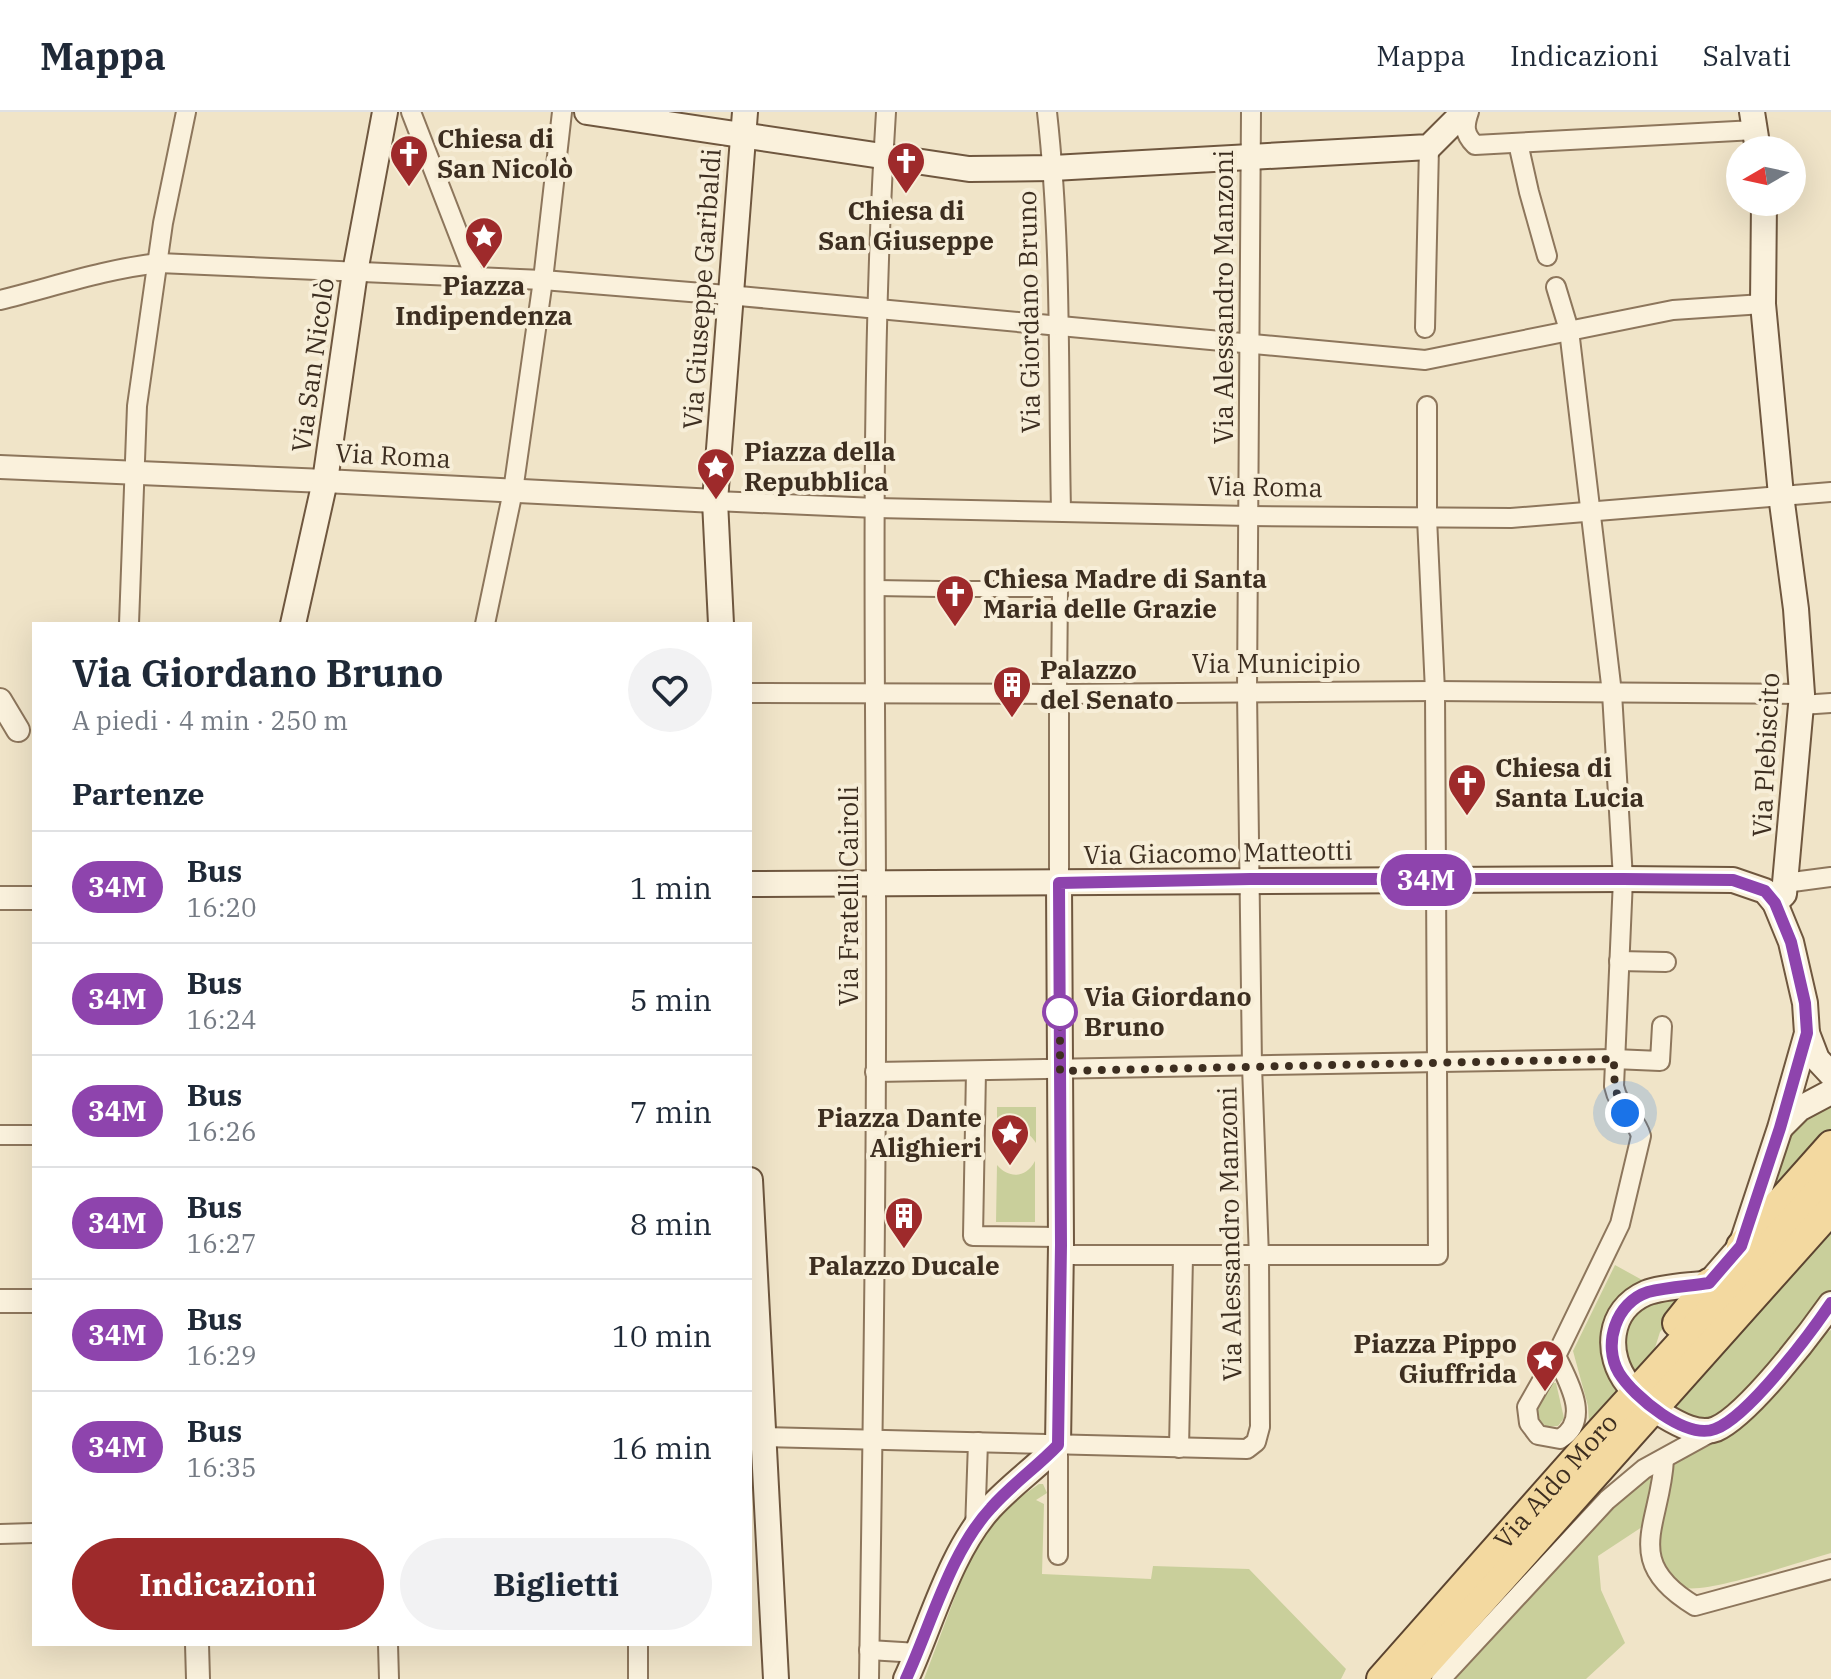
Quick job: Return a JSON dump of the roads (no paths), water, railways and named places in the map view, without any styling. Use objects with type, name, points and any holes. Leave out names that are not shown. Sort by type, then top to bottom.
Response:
[{"type":"main road","name":"Via San Nicolò","points":[[293,622],[325,481],[355,272],[385,112]]},
{"type":"main road","points":[[587,112],[969,169],[1053,168],[1429,147],[1467,112]]},
{"type":"main road","name":"Via Giuseppe Garibaldi","points":[[715,501],[745,112]]},
{"type":"main road","name":"Via Plebiscito","points":[[1741,1246],[1807,1033],[1805,1003],[1780,893],[1802,700],[1796,609],[1781,495],[1763,304],[1764,216]]},
{"type":"main road","points":[[715,501],[721,622]]},
{"type":"main road","name":"Via Giacomo Matteotti","points":[[752,884],[1623,879],[1733,880],[1780,893]]},
{"type":"main road","points":[[906,1679],[957,1560],[975,1530],[990,1508],[1064,1442],[1059,883]]},
{"type":"main road","points":[[1807,1033],[1817,1059],[1831,1074]]},
{"type":"main road","points":[[1780,1128],[1799,1109],[1831,1092]]},
{"type":"main road","points":[[1709,1283],[1647,1293],[1628,1305],[1619,1317],[1612,1343],[1618,1371],[1639,1381],[1662,1341],[1709,1283],[1831,1145]]},
{"type":"main road","name":"Via Aldo Moro","points":[[1381,1679],[1596,1436],[1639,1381],[1831,1178]]},
{"type":"main road","name":"Via Aldo Moro","points":[[1412,1679],[1831,1210]]},
{"type":"main road","points":[[752,1251],[776,1679]]},
{"type":"main road","points":[[1663,1415],[1691,1429],[1715,1430],[1746,1408],[1823,1324],[1831,1304]]},
{"type":"street","points":[[129,622],[137,406],[163,223],[186,112]]},
{"type":"street","points":[[411,112],[475,277]]},
{"type":"street","points":[[485,622],[513,491],[543,280],[562,112]]},
{"type":"street","name":"Via Fratelli Cairoli","points":[[869,1679],[875,1072],[877,309],[886,112]]},
{"type":"street","name":"Via Giordano Bruno","points":[[1047,112],[1053,168],[1060,328],[1061,510]]},
{"type":"street","name":"Via Alessandro Manzoni","points":[[1179,1448],[1247,1449],[1256,1442],[1260,1427],[1247,691],[1251,112]]},
{"type":"street","points":[[1467,112],[1467,137],[1475,145],[1755,131]]},
{"type":"street","points":[[1518,143],[1547,256]]},
{"type":"street","points":[[1425,328],[1429,147]]},
{"type":"street","points":[[0,300],[121,267],[159,263],[543,280],[1425,360],[1673,310],[1763,304]]},
{"type":"street","points":[[1556,287],[1569,330],[1612,693],[1623,879],[1614,1086],[1616,1098],[1639,1127],[1641,1136],[1620,1224],[1559,1350]]},
{"type":"street","points":[[968,1071],[973,1236],[1183,1257],[1438,1255],[1435,691],[1427,518],[1427,406]]},
{"type":"street","name":"Via Roma","points":[[0,467],[876,508],[1249,516],[1511,518],[1831,492]]},
{"type":"street","points":[[875,588],[1060,589],[1059,883]]},
{"type":"street","name":"Via Municipio","points":[[752,693],[1435,691],[1612,693],[1831,703]]},
{"type":"street","points":[[0,700],[17,731]]},
{"type":"street","points":[[1780,893],[1831,877]]},
{"type":"street","points":[[0,898],[32,898]]},
{"type":"street","points":[[1619,961],[1666,962]]},
{"type":"street","points":[[875,1072],[1614,1059],[1660,1061],[1662,1026]]},
{"type":"street","points":[[0,1135],[28,1135]]},
{"type":"street","points":[[763,1437],[1064,1442],[1179,1448],[1183,1257]]},
{"type":"street","points":[[0,1301],[32,1301]]},
{"type":"street","points":[[1441,1679],[1607,1500],[1644,1469],[1715,1430]]},
{"type":"street","points":[[972,1442],[975,1530]]},
{"type":"street","points":[[1058,1555],[1064,1442]]},
{"type":"street","points":[[1664,1459],[1663,1486],[1648,1535],[1657,1573],[1673,1593],[1695,1606],[1831,1569]]},
{"type":"street","points":[[0,1534],[32,1533]]},
{"type":"street","points":[[869,1643],[918,1653]]},
{"type":"street","points":[[197,1646],[198,1679]]},
{"type":"street","points":[[388,1646],[389,1679]]},
{"type":"street","points":[[638,1646],[638,1679]]},
{"type":"place","name":"Chiesa di San Nicolò","points":[[409,188]]},
{"type":"place","name":"Chiesa di San Giuseppe","points":[[906,195]]},
{"type":"place","name":"Piazza Indipendenza","points":[[484,270]]},
{"type":"place","name":"Piazza della Repubblica","points":[[716,501]]},
{"type":"place","name":"Chiesa Madre di Santa Maria delle Grazie","points":[[955,628]]},
{"type":"place","name":"Palazzo del Senato","points":[[1012,719]]},
{"type":"place","name":"Chiesa di Santa Lucia","points":[[1467,817]]},
{"type":"place","name":"Via Giordano Bruno","points":[[1060,1012]]},
{"type":"place","name":"Piazza Dante Alighieri","points":[[1010,1167]]},
{"type":"place","name":"Palazzo Ducale","points":[[904,1250]]},
{"type":"place","name":"Piazza Pippo Giuffrida","points":[[1545,1393]]}]
